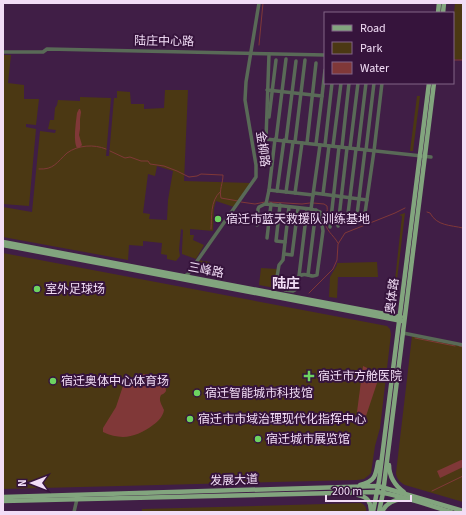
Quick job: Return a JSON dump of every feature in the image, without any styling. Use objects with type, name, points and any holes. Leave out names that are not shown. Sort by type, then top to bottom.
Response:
[{"type":"main road","name":"奥体路","points":[[372,512],[378,486],[402,319],[422,156],[429,84]]},
{"type":"main road","name":"奥体路","points":[[422,156],[434,84]]},
{"type":"main road","name":"三峰路","points":[[3,242],[185,276],[290,298]]},
{"type":"main road","name":"三峰路","points":[[3,246],[402,319]]},
{"type":"main road","name":"奥体路","points":[[380,512],[403,333],[402,319]]},
{"type":"main road","points":[[339,488],[365,484],[374,478],[385,433]]},
{"type":"main road","points":[[390,434],[389,470],[392,478],[403,491],[437,506]]},
{"type":"main road","name":"发展大道","points":[[3,497],[378,486],[384,490],[437,506],[463,511]]},
{"type":"main road","name":"发展大道","points":[[3,501],[377,492],[384,490]]},
{"type":"main road","points":[[339,493],[364,496],[369,500],[372,512]]},
{"type":"main road","points":[[380,512],[392,501],[402,499],[437,506]]},
{"type":"main road","name":"发展大道","points":[[437,506],[451,512]]},
{"type":"street","name":"金柳路","points":[[185,276],[188,274],[256,178],[255,162],[245,100],[246,82],[259,3]]},
{"type":"street","name":"陆庄中心路","points":[[3,52],[43,52],[47,49],[324,55]]},
{"type":"street","points":[[268,54],[270,90]]},
{"type":"street","points":[[266,204],[286,59]]},
{"type":"street","points":[[276,60],[270,90],[266,138],[431,157]]},
{"type":"street","points":[[286,192],[302,94],[305,60]]},
{"type":"street","points":[[277,191],[296,61]]},
{"type":"street","points":[[306,143],[316,63]]},
{"type":"street","points":[[284,279],[283,288],[285,290],[295,290],[296,281],[299,276],[309,209],[314,194],[324,79]]},
{"type":"street","points":[[323,194],[332,84]]},
{"type":"street","points":[[334,146],[341,84]]},
{"type":"street","points":[[330,227],[349,84]]},
{"type":"street","points":[[338,226],[358,84]]},
{"type":"street","points":[[347,222],[366,84]]},
{"type":"street","points":[[356,223],[374,84]]},
{"type":"street","points":[[365,213],[382,84]]},
{"type":"street","points":[[270,90],[322,96]]},
{"type":"street","points":[[296,193],[302,142]]},
{"type":"street","points":[[269,190],[323,194],[367,200]]},
{"type":"street","points":[[257,225],[259,207],[266,204],[316,210],[320,212],[323,232],[317,275],[314,277],[301,274],[299,276]]},
{"type":"street","points":[[267,238],[271,204]]},
{"type":"street","points":[[280,206],[276,241],[285,242]]},
{"type":"street","points":[[289,207],[283,261],[279,265],[278,277],[296,281]]},
{"type":"street","points":[[284,254],[292,255],[298,208]]},
{"type":"street","points":[[308,275],[316,210]]},
{"type":"street","points":[[290,291],[290,298]]},
{"type":"street","points":[[403,333],[463,345]]},
{"type":"street","points":[[74,512],[77,499]]},
{"type":"green space","points":[[455,3],[463,3],[463,60],[454,59]]},
{"type":"green space","points":[[3,55],[11,55],[8,83],[24,85],[24,99],[39,99],[36,125],[26,124],[26,127],[36,129],[29,206],[3,204]]},
{"type":"green space","points":[[165,90],[188,90],[184,181],[251,183],[234,207],[216,201],[214,208],[213,231],[190,229],[190,235],[194,235],[193,240],[204,245],[196,259],[182,254],[183,230],[181,229],[179,250],[180,256],[176,261],[167,259],[167,255],[161,254],[162,243],[143,241],[143,246],[129,245],[128,260],[3,237],[3,207],[32,212],[40,131],[55,133],[56,130],[48,129],[50,120],[54,120],[55,108],[58,100],[80,101],[80,97],[111,98],[106,156],[109,156],[114,98],[117,98],[117,91],[130,92],[131,104],[144,104],[144,109],[164,108]],"holes":[[[157,166],[173,171],[168,200],[167,220],[149,219],[150,214],[143,213],[148,174],[155,176]]]},
{"type":"green space","points":[[417,96],[420,96],[413,151],[410,151]]},
{"type":"green space","points":[[405,213],[394,307],[392,308],[402,216],[399,215]]},
{"type":"green space","points":[[3,253],[387,326],[390,329],[391,334],[380,428],[375,446],[371,473],[364,479],[357,480],[3,489]]},
{"type":"green space","points":[[198,260],[210,262],[208,275],[190,272]]},
{"type":"green space","points":[[377,262],[378,277],[338,277],[337,298],[329,297],[330,277],[337,263]]},
{"type":"green space","points":[[261,268],[277,269],[275,288],[259,285]]},
{"type":"green space","points":[[412,336],[463,346],[463,502],[405,485],[396,475]]},
{"type":"green space","points":[[361,503],[364,505],[366,512],[142,512],[142,509]]},
{"type":"water","points":[[79,109],[81,112],[79,135],[82,145],[77,148],[75,131],[77,113]]},
{"type":"water","points":[[363,366],[380,374],[366,416],[357,412]]},
{"type":"water","points":[[144,374],[156,376],[162,380],[166,387],[165,393],[160,397],[164,410],[163,414],[147,429],[135,435],[123,437],[110,435],[103,432],[103,428],[116,407],[123,386],[133,378]]},
{"type":"water","points":[[463,460],[463,467],[440,478],[437,471]]},
{"type":"waterway","points":[[259,45],[263,3]]},
{"type":"waterway","points":[[454,60],[463,60]]},
{"type":"waterway","points":[[39,169],[52,167],[67,153],[76,148],[96,146],[106,149]]},
{"type":"waterway","points":[[110,151],[125,158],[130,157],[141,161],[148,161],[150,164],[164,166],[189,177],[201,174],[223,175],[220,192],[221,198],[238,201]]},
{"type":"waterway","points":[[211,229],[213,204],[220,192]]},
{"type":"waterway","points":[[241,202],[255,204],[265,202]]},
{"type":"waterway","points":[[269,202],[310,203]]},
{"type":"waterway","points":[[313,203],[324,204],[327,206],[325,219],[326,227],[338,243]]},
{"type":"waterway","points":[[309,293],[333,269],[337,260],[338,244],[345,233],[405,208]]},
{"type":"waterway","points":[[427,212],[440,223],[463,228]]},
{"type":"waterway","points":[[415,338],[455,346]]},
{"type":"waterway","points":[[459,346],[463,347]]},
{"type":"waterway","points":[[432,491],[463,476]]},
{"type":"place","name":"宿迁市蓝天救援队训练基地","points":[[218,219]]},
{"type":"place","name":"室外足球场","points":[[37,289]]},
{"type":"place","name":"宿迁市方舱医院","points":[[309,376]]},
{"type":"place","name":"宿迁奥体中心体育场","points":[[53,381]]},
{"type":"place","name":"宿迁智能城市科技馆","points":[[197,393]]},
{"type":"place","name":"宿迁市市域治理现代化指挥中心","points":[[190,419]]},
{"type":"place","name":"宿迁城市展览馆","points":[[258,439]]},
{"type":"district","name":"陆庄","points":[[286,283]]}]
